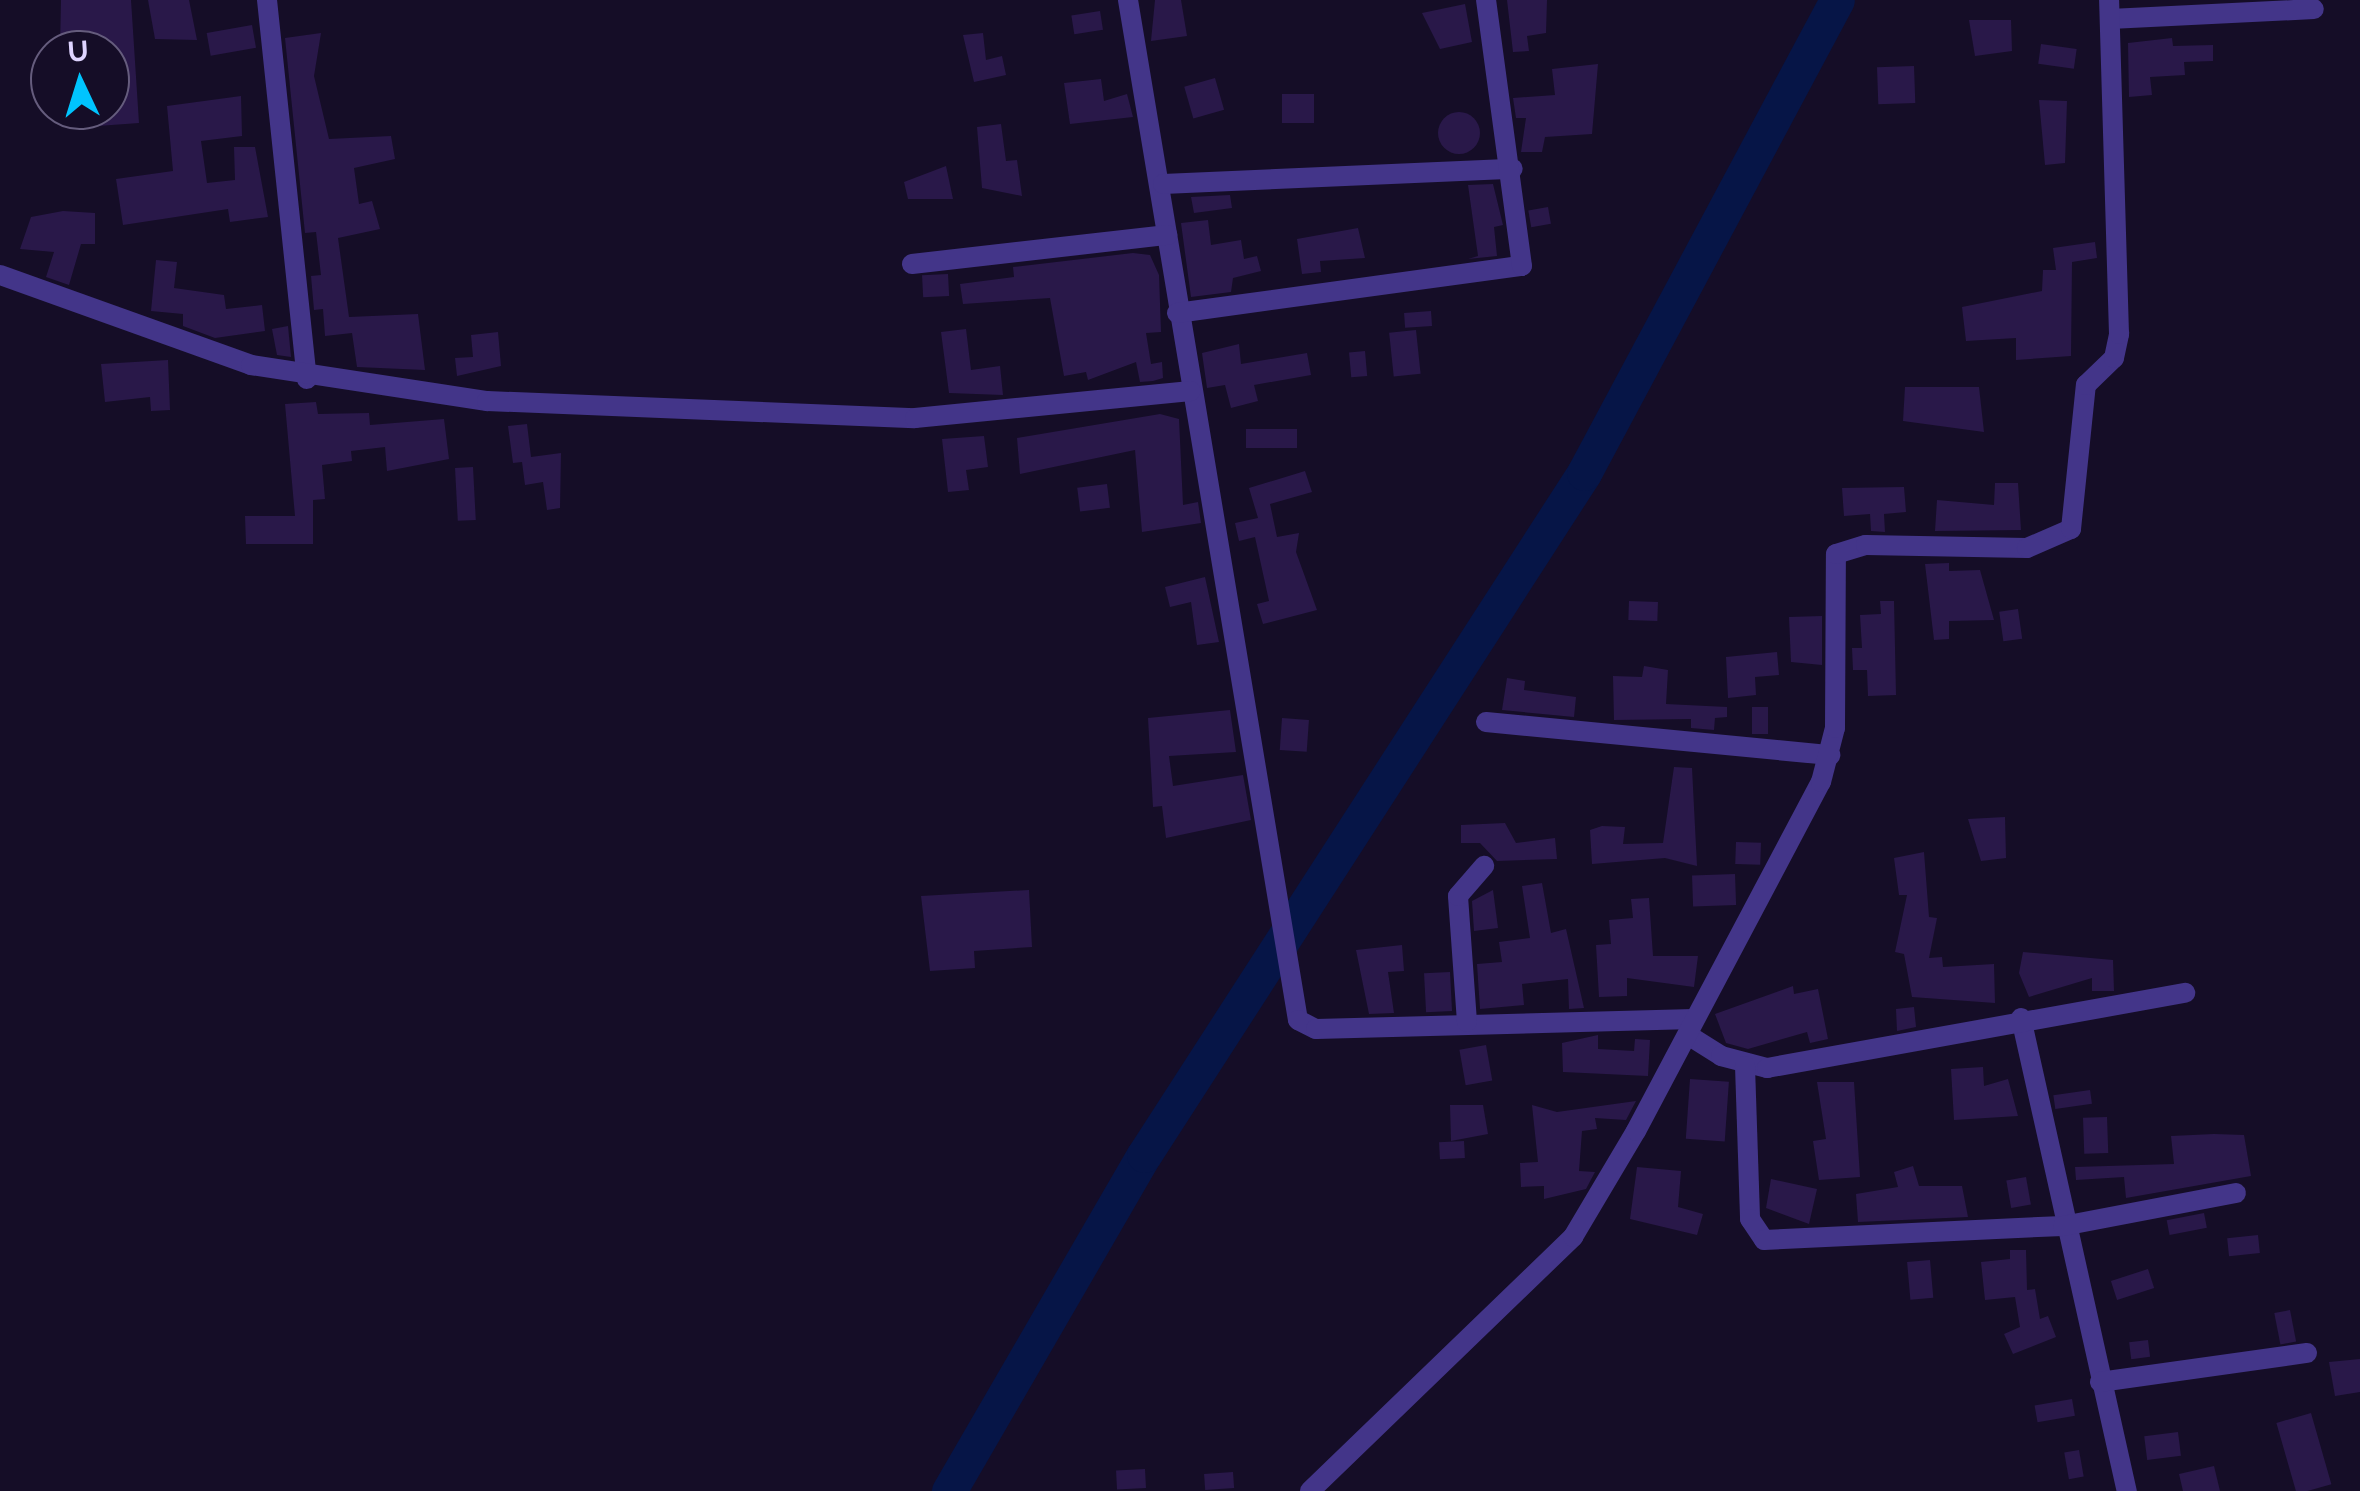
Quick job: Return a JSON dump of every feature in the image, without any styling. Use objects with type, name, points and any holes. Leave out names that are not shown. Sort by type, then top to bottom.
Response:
[{"type":"street","points":[[267,0],[307,379]]},
{"type":"street","points":[[1128,0],[1163,184],[1177,313],[1291,1005],[1316,1029],[1467,1022],[1691,1027],[1744,1066],[2185,992]]},
{"type":"street","points":[[1177,313],[1511,272],[1524,260],[1486,0]]},
{"type":"street","points":[[1310,1491],[1573,1238],[1691,1027],[1830,755],[1836,554],[1866,545],[2028,548],[2072,529],[2086,384],[2118,345],[2110,10],[2314,9]]},
{"type":"street","points":[[1163,184],[1513,169]]},
{"type":"street","points":[[912,264],[1167,235]]},
{"type":"street","points":[[0,275],[182,347],[307,379],[783,420],[915,418],[1191,391]]},
{"type":"street","points":[[1486,722],[1830,755]]},
{"type":"street","points":[[1467,1022],[1458,896],[1484,866]]},
{"type":"street","points":[[2021,1018],[2064,1226],[2127,1491]]},
{"type":"street","points":[[1744,1066],[1758,1237],[2064,1226],[2236,1193]]},
{"type":"street","points":[[2100,1382],[2307,1354]]},
{"type":"building","points":[[61,0],[131,0],[139,123],[130,124],[130,30],[60,30]]},
{"type":"building","points":[[148,0],[189,0],[197,40],[155,39]]},
{"type":"building","points":[[1155,0],[1181,0],[1187,36],[1151,41]]},
{"type":"building","points":[[1507,0],[1547,0],[1546,33],[1527,36],[1529,51],[1513,52]]},
{"type":"building","points":[[1465,4],[1472,42],[1440,49],[1422,13]]},
{"type":"building","points":[[1100,11],[1103,30],[1074,34],[1071,16]]},
{"type":"building","points":[[1969,20],[2011,20],[2012,51],[1975,56]]},
{"type":"building","points":[[252,25],[256,48],[211,56],[207,33]]},
{"type":"building","points":[[321,33],[314,76],[329,139],[391,136],[395,159],[354,168],[359,204],[372,201],[380,229],[338,238],[349,317],[418,314],[425,370],[357,367],[352,333],[325,336],[323,309],[314,310],[311,276],[321,275],[316,232],[305,233],[285,38]]},
{"type":"building","points":[[983,33],[986,60],[1002,56],[1006,75],[974,82],[963,35]]},
{"type":"building","points":[[2172,38],[2173,46],[2213,45],[2213,61],[2184,62],[2185,75],[2150,77],[2152,95],[2129,97],[2128,43]]},
{"type":"building","points":[[2041,44],[2077,49],[2074,69],[2038,64]]},
{"type":"building","points":[[1598,64],[1592,134],[1545,137],[1542,152],[1521,152],[1526,118],[1516,118],[1513,98],[1555,95],[1552,69]]},
{"type":"building","points":[[1914,66],[1915,103],[1878,104],[1877,67]]},
{"type":"building","points":[[1215,78],[1224,110],[1193,119],[1184,87]]},
{"type":"building","points":[[1101,79],[1104,101],[1127,94],[1133,117],[1070,124],[1064,83]]},
{"type":"building","points":[[1282,94],[1314,94],[1314,123],[1282,123]]},
{"type":"building","points":[[241,96],[242,136],[201,141],[207,183],[235,180],[234,147],[255,147],[268,217],[230,222],[228,209],[123,225],[116,179],[173,171],[167,106]]},
{"type":"building","points":[[2039,100],[2067,101],[2065,163],[2045,165]]},
{"type":"building","points":[[1459,112],[1474,118],[1480,133],[1474,148],[1459,154],[1444,148],[1438,133],[1444,118]]},
{"type":"building","points":[[1001,124],[1006,161],[1017,160],[1022,196],[982,188],[977,127]]},
{"type":"building","points":[[946,166],[953,199],[908,199],[904,182]]},
{"type":"building","points":[[1493,184],[1503,225],[1494,227],[1497,256],[1468,259],[1478,256],[1468,185]]},
{"type":"building","points":[[1230,195],[1232,208],[1194,213],[1191,197]]},
{"type":"building","points":[[1548,207],[1551,224],[1531,227],[1528,210]]},
{"type":"building","points":[[63,211],[95,213],[95,244],[81,244],[69,285],[46,277],[54,252],[20,249],[31,217]]},
{"type":"building","points":[[1208,220],[1211,245],[1241,240],[1244,259],[1257,256],[1261,271],[1233,278],[1231,292],[1191,297],[1181,223]]},
{"type":"building","points":[[1358,228],[1365,258],[1320,261],[1321,272],[1302,274],[1297,239]]},
{"type":"building","points":[[2095,242],[2097,258],[2072,262],[2071,356],[2016,360],[2016,338],[1966,341],[1962,307],[2042,291],[2043,270],[2056,270],[2053,248]]},
{"type":"building","points":[[1133,253],[1150,255],[1159,275],[1161,332],[1146,333],[1151,364],[1162,362],[1163,378],[1153,381],[1140,382],[1136,362],[1088,380],[1086,372],[1064,376],[1050,298],[963,304],[960,284],[1014,277],[1013,267]]},
{"type":"building","points":[[156,260],[177,262],[174,288],[224,295],[226,309],[262,305],[265,331],[215,338],[183,326],[183,314],[151,311]]},
{"type":"building","points":[[948,274],[949,296],[923,297],[922,275]]},
{"type":"building","points":[[1431,311],[1432,326],[1405,328],[1404,313]]},
{"type":"building","points":[[288,326],[291,357],[277,355],[272,329]]},
{"type":"building","points":[[966,329],[971,370],[1000,366],[1003,395],[949,393],[941,332]]},
{"type":"building","points":[[1416,330],[1421,374],[1394,377],[1389,333]]},
{"type":"building","points":[[498,332],[501,366],[457,376],[455,358],[473,357],[471,335]]},
{"type":"building","points":[[1239,344],[1241,364],[1307,353],[1311,375],[1254,385],[1258,401],[1231,408],[1225,385],[1207,388],[1202,353]]},
{"type":"building","points":[[1365,351],[1367,376],[1351,377],[1349,352]]},
{"type":"building","points":[[168,360],[170,410],[151,411],[150,397],[105,402],[101,364]]},
{"type":"building","points":[[1905,387],[1979,387],[1984,432],[1903,421]]},
{"type":"building","points":[[316,402],[318,414],[369,413],[370,425],[444,419],[449,459],[387,471],[385,447],[351,451],[352,461],[322,465],[325,499],[313,500],[313,544],[246,544],[245,516],[295,516],[285,404]]},
{"type":"building","points":[[1160,414],[1179,419],[1183,505],[1198,502],[1201,523],[1142,532],[1135,450],[1020,474],[1017,438]]},
{"type":"building","points":[[527,424],[531,457],[561,453],[560,508],[547,510],[543,482],[525,485],[522,462],[513,463],[508,426]]},
{"type":"building","points":[[1246,429],[1297,429],[1297,448],[1246,448]]},
{"type":"building","points":[[984,436],[988,467],[966,470],[969,490],[948,492],[942,439]]},
{"type":"building","points":[[473,467],[476,520],[458,521],[455,468]]},
{"type":"building","points":[[1305,471],[1312,492],[1270,504],[1277,537],[1299,533],[1296,552],[1317,610],[1263,624],[1257,604],[1269,601],[1255,537],[1239,541],[1235,523],[1258,518],[1249,488]]},
{"type":"building","points":[[1995,483],[2018,483],[2021,530],[1935,531],[1937,500],[1994,505]]},
{"type":"building","points":[[1107,484],[1110,508],[1080,511],[1077,488]]},
{"type":"building","points":[[1904,487],[1906,512],[1884,514],[1885,532],[1871,531],[1870,514],[1844,516],[1842,488]]},
{"type":"building","points":[[1949,563],[1949,571],[1980,570],[1994,620],[1949,621],[1949,639],[1934,640],[1925,564]]},
{"type":"building","points":[[1205,577],[1219,642],[1197,645],[1191,602],[1170,607],[1165,587]]},
{"type":"building","points":[[1629,601],[1658,602],[1657,621],[1628,620]]},
{"type":"building","points":[[1880,601],[1894,601],[1896,695],[1868,696],[1867,670],[1853,670],[1852,648],[1862,648],[1860,615],[1881,614]]},
{"type":"building","points":[[2018,609],[2022,639],[2003,641],[1999,612]]},
{"type":"building","points":[[1822,616],[1822,665],[1791,662],[1789,617]]},
{"type":"building","points":[[1777,652],[1779,675],[1755,677],[1756,695],[1728,698],[1726,657]]},
{"type":"building","points":[[1644,666],[1668,670],[1666,704],[1727,707],[1727,717],[1715,718],[1714,730],[1691,728],[1691,719],[1614,720],[1613,676],[1642,677]]},
{"type":"building","points":[[1507,678],[1525,681],[1524,690],[1576,697],[1574,717],[1502,710]]},
{"type":"building","points":[[1752,707],[1768,707],[1768,734],[1752,734]]},
{"type":"building","points":[[1230,710],[1236,752],[1169,756],[1173,786],[1243,775],[1251,820],[1166,838],[1162,806],[1153,807],[1148,718]]},
{"type":"building","points":[[1282,718],[1309,720],[1307,752],[1280,750]]},
{"type":"building","points":[[1674,767],[1692,768],[1697,866],[1665,858],[1592,864],[1590,830],[1602,826],[1625,827],[1623,844],[1663,843]]},
{"type":"building","points":[[2005,817],[2006,858],[1981,861],[1968,819]]},
{"type":"building","points":[[1505,823],[1516,843],[1555,838],[1557,859],[1497,861],[1480,843],[1461,843],[1461,825]]},
{"type":"building","points":[[1736,842],[1761,843],[1760,865],[1735,864]]},
{"type":"building","points":[[1924,852],[1929,917],[1937,918],[1929,958],[1942,957],[1943,967],[1994,964],[1995,1003],[1912,997],[1904,954],[1895,952],[1907,895],[1899,895],[1894,858]]},
{"type":"building","points":[[1735,874],[1736,905],[1693,906],[1692,876]]},
{"type":"building","points":[[1542,883],[1551,933],[1566,929],[1584,1008],[1569,1009],[1568,979],[1522,984],[1524,1005],[1480,1009],[1477,964],[1502,962],[1499,942],[1530,938],[1522,886]]},
{"type":"building","points":[[1029,890],[1032,947],[974,951],[975,968],[930,971],[921,896]]},
{"type":"building","points":[[1493,890],[1498,928],[1474,931],[1472,901]]},
{"type":"building","points":[[1649,898],[1653,956],[1698,956],[1694,987],[1627,978],[1627,996],[1599,997],[1596,945],[1611,944],[1609,920],[1633,918],[1631,899]]},
{"type":"building","points":[[1402,945],[1404,971],[1388,972],[1394,1013],[1369,1014],[1356,950]]},
{"type":"building","points":[[2023,952],[2113,960],[2114,991],[2092,991],[2092,978],[2029,997],[2019,973]]},
{"type":"building","points":[[1450,972],[1452,1011],[1426,1012],[1424,973]]},
{"type":"building","points":[[1793,986],[1794,994],[1818,989],[1828,1039],[1810,1043],[1807,1032],[1748,1049],[1726,1043],[1715,1014]]},
{"type":"building","points":[[1914,1007],[1916,1027],[1897,1031],[1896,1009]]},
{"type":"building","points":[[1598,1035],[1598,1049],[1634,1051],[1635,1039],[1650,1040],[1648,1076],[1563,1072],[1562,1043]]},
{"type":"building","points":[[1486,1045],[1492,1080],[1466,1085],[1459,1050]]},
{"type":"building","points":[[1983,1067],[1984,1086],[2008,1079],[2018,1116],[1954,1120],[1951,1069]]},
{"type":"building","points":[[1690,1079],[1729,1082],[1725,1142],[1686,1139]]},
{"type":"building","points":[[1817,1082],[1854,1082],[1860,1177],[1819,1180],[1813,1141],[1826,1139]]},
{"type":"building","points":[[2090,1090],[2092,1104],[2055,1109],[2053,1095]]},
{"type":"building","points":[[1636,1101],[1626,1120],[1595,1118],[1597,1129],[1582,1131],[1579,1171],[1595,1172],[1586,1189],[1544,1199],[1544,1186],[1521,1187],[1520,1163],[1538,1162],[1532,1105],[1557,1112]]},
{"type":"building","points":[[1450,1105],[1483,1105],[1488,1134],[1451,1141]]},
{"type":"building","points":[[2107,1117],[2108,1153],[2084,1154],[2083,1118]]},
{"type":"building","points":[[2244,1135],[2251,1176],[2126,1198],[2124,1177],[2076,1180],[2075,1167],[2174,1164],[2171,1136]]},
{"type":"building","points":[[1464,1141],[1465,1158],[1440,1159],[1439,1142]]},
{"type":"building","points":[[1913,1166],[1919,1186],[1962,1186],[1968,1217],[1858,1222],[1856,1194],[1898,1187],[1894,1172]]},
{"type":"building","points":[[1637,1167],[1681,1171],[1678,1207],[1703,1214],[1697,1235],[1630,1219]]},
{"type":"building","points":[[2026,1177],[2031,1205],[2011,1208],[2006,1180]]},
{"type":"building","points":[[1771,1179],[1817,1189],[1809,1224],[1766,1208]]},
{"type":"building","points":[[2204,1213],[2207,1228],[2170,1235],[2167,1220]]},
{"type":"building","points":[[2258,1235],[2260,1253],[2229,1256],[2227,1238]]},
{"type":"building","points":[[2010,1250],[2026,1250],[2027,1290],[2035,1289],[2040,1319],[2048,1316],[2056,1337],[2013,1354],[2004,1334],[2020,1327],[2015,1297],[1985,1300],[1981,1262],[2010,1259]]},
{"type":"building","points":[[1930,1260],[1933,1298],[1910,1300],[1907,1262]]},
{"type":"building","points":[[2148,1269],[2154,1288],[2117,1300],[2111,1281]]},
{"type":"building","points":[[2290,1310],[2296,1341],[2280,1344],[2274,1313]]},
{"type":"building","points":[[2148,1340],[2150,1357],[2131,1359],[2129,1342]]},
{"type":"building","points":[[2360,1359],[2360,1392],[2335,1396],[2329,1362]]},
{"type":"building","points":[[2072,1399],[2075,1416],[2038,1422],[2035,1406]]},
{"type":"building","points":[[2311,1413],[2331,1484],[2296,1491],[2276,1423]]},
{"type":"building","points":[[2178,1432],[2181,1456],[2147,1460],[2144,1436]]},
{"type":"building","points":[[2079,1450],[2084,1477],[2069,1479],[2064,1453]]},
{"type":"building","points":[[2214,1466],[2220,1491],[2183,1491],[2179,1474]]},
{"type":"building","points":[[1145,1469],[1146,1488],[1117,1489],[1116,1471]]},
{"type":"building","points":[[1233,1472],[1234,1488],[1205,1490],[1204,1474]]},
{"type":"waterway","points":[[949,1491],[1144,1155],[1584,473],[1837,0]]}]
